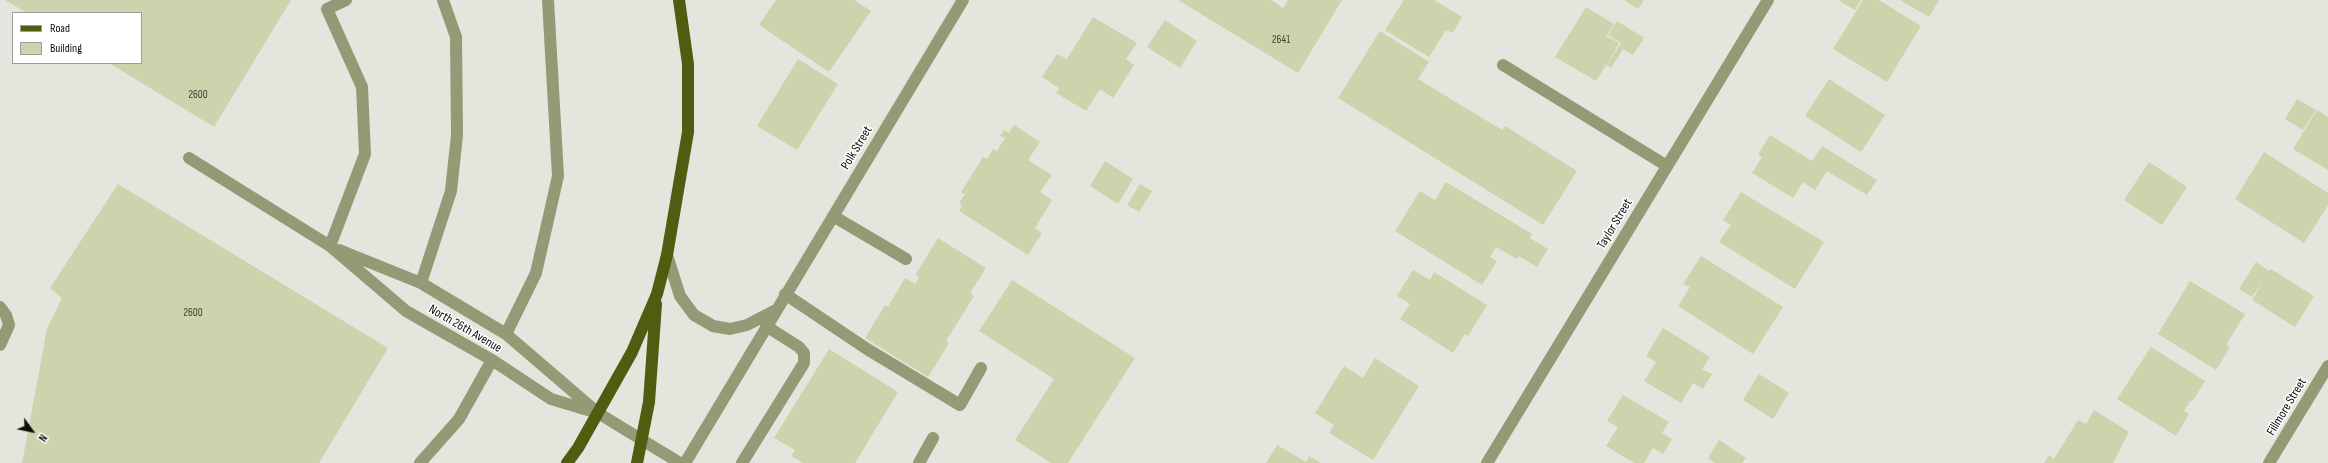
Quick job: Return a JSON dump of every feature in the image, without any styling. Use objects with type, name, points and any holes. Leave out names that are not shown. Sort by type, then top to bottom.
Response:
[{"type":"main road","points":[[567,463],[578,448],[632,352],[657,294],[668,255],[688,132],[688,64],[679,0]]},
{"type":"main road","points":[[637,463],[643,440],[649,402],[657,294]]},
{"type":"street","points":[[330,246],[365,154],[362,87],[327,9],[346,0]]},
{"type":"street","points":[[421,283],[451,191],[457,135],[456,37],[443,0]]},
{"type":"street","points":[[506,334],[536,273],[558,176],[548,0]]},
{"type":"street","name":"Polk Street","points":[[685,463],[785,294],[964,0]]},
{"type":"street","name":"Taylor Street","points":[[1486,463],[1768,0]]},
{"type":"street","points":[[1502,65],[1667,166]]},
{"type":"street","name":"North 26th Avenue","points":[[189,158],[330,246],[406,311],[492,360],[551,399],[598,413]]},
{"type":"street","points":[[833,216],[906,259]]},
{"type":"street","name":"North 26th Avenue","points":[[330,246],[421,283],[506,334],[598,413],[680,463]]},
{"type":"street","points":[[668,255],[680,296],[694,315],[714,326],[730,329],[747,325],[775,311]]},
{"type":"street","points":[[785,294],[867,349],[960,405],[981,368]]},
{"type":"street","points":[[0,307],[6,315],[9,325],[0,345]]},
{"type":"street","points":[[742,463],[804,363],[804,353],[799,347],[766,326]]},
{"type":"street","points":[[420,463],[459,419],[492,360]]},
{"type":"street","name":"Fillmore Street","points":[[2269,463],[2328,366]]},
{"type":"street","points":[[919,463],[933,438]]},
{"type":"building","points":[[5,0],[291,0],[214,127],[111,64],[142,64],[142,12],[25,12]]},
{"type":"building","points":[[776,0],[854,0],[871,11],[829,72],[759,25]]},
{"type":"building","points":[[1178,0],[1271,0],[1283,8],[1288,0],[1342,0],[1298,73]]},
{"type":"building","points":[[1404,0],[1434,0],[1462,17],[1453,33],[1446,30],[1429,57],[1385,30]]},
{"type":"building","points":[[1624,0],[1644,0],[1638,9]]},
{"type":"building","points":[[1838,0],[1861,0],[1855,10]]},
{"type":"building","points":[[1863,0],[1879,0],[1921,26],[1887,82],[1833,49]]},
{"type":"building","points":[[1900,0],[1939,0],[1929,17]]},
{"type":"building","points":[[1586,7],[1614,24],[1606,36],[1619,43],[1607,65],[1621,43],[1608,35],[1617,21],[1644,38],[1633,55],[1623,49],[1611,68],[1606,65],[1596,81],[1555,57]]},
{"type":"building","points":[[1093,17],[1137,43],[1126,59],[1134,65],[1113,98],[1100,89],[1086,111],[1056,93],[1059,88],[1042,77],[1057,54],[1067,59]]},
{"type":"building","points":[[1165,20],[1197,41],[1180,68],[1147,47]]},
{"type":"building","points":[[1380,31],[1429,62],[1418,79],[1502,130],[1505,126],[1577,171],[1543,225],[1338,98]]},
{"type":"building","points":[[798,59],[838,84],[797,150],[757,126]]},
{"type":"building","points":[[1829,79],[1885,115],[1861,152],[1805,116]]},
{"type":"building","points":[[2297,99],[2316,110],[2303,130],[2285,119]]},
{"type":"building","points":[[2317,110],[2328,117],[2328,170],[2293,149]]},
{"type":"building","points":[[1014,125],[1040,142],[1028,160],[1052,175],[1040,192],[1052,200],[1035,228],[1042,233],[1028,255],[959,211],[962,206],[959,203],[965,194],[961,192],[983,157],[987,159],[993,149],[997,151],[1005,138],[1000,136],[1004,130],[1009,133]]},
{"type":"building","points":[[1770,135],[1812,161],[1822,146],[1877,180],[1867,195],[1827,171],[1815,190],[1803,182],[1793,198],[1752,173],[1762,157],[1758,154]]},
{"type":"building","points":[[2264,152],[2328,193],[2328,205],[2304,243],[2235,199]]},
{"type":"building","points":[[1105,161],[1133,179],[1118,204],[1090,186]]},
{"type":"building","points":[[2149,162],[2187,187],[2162,225],[2124,200]]},
{"type":"building","points":[[1446,182],[1532,234],[1530,238],[1548,249],[1537,267],[1519,256],[1517,259],[1496,247],[1490,257],[1497,261],[1482,285],[1395,231],[1420,191],[1435,200]]},
{"type":"building","points":[[118,184],[388,348],[319,463],[22,463],[47,329],[62,298],[50,288]]},
{"type":"building","points":[[1140,184],[1152,191],[1139,212],[1127,205]]},
{"type":"building","points":[[1741,192],[1824,242],[1795,289],[1719,242],[1731,225],[1723,220]]},
{"type":"building","points":[[938,238],[986,268],[970,293],[974,296],[946,341],[949,343],[928,377],[865,338],[885,305],[888,307],[905,278],[915,284],[919,277],[916,274]]},
{"type":"building","points":[[1701,256],[1783,307],[1753,354],[1678,306],[1690,287],[1683,284]]},
{"type":"building","points":[[2256,262],[2269,271],[2271,269],[2314,296],[2295,327],[2252,300],[2263,282],[2252,297],[2239,289]]},
{"type":"building","points":[[1413,270],[1430,280],[1434,272],[1487,305],[1468,336],[1465,334],[1453,353],[1400,319],[1410,304],[1397,296]]},
{"type":"building","points":[[1012,280],[1135,358],[1068,463],[1051,463],[1015,440],[1054,379],[979,331]]},
{"type":"building","points":[[2190,281],[2245,314],[2226,345],[2230,347],[2216,370],[2158,334]]},
{"type":"building","points":[[1663,328],[1710,357],[1702,369],[1712,374],[1703,389],[1693,383],[1681,403],[1644,381],[1656,362],[1646,356]]},
{"type":"building","points":[[2151,347],[2205,381],[2192,402],[2190,401],[2184,411],[2189,414],[2176,436],[2117,399]]},
{"type":"building","points":[[829,349],[898,392],[855,463],[803,463],[791,456],[795,450],[774,438]]},
{"type":"building","points":[[1375,358],[1419,386],[1373,460],[1329,433],[1334,425],[1315,413],[1344,366],[1363,378]]},
{"type":"building","points":[[1759,374],[1789,393],[1773,419],[1743,400]]},
{"type":"building","points":[[1623,395],[1669,422],[1662,433],[1672,439],[1663,454],[1653,448],[1644,463],[1634,463],[1606,446],[1618,427],[1607,421]]},
{"type":"building","points":[[2094,410],[2129,432],[2113,463],[2044,463],[2049,455],[2054,459],[2078,420],[2086,424]]},
{"type":"building","points":[[1719,440],[1746,458],[1742,463],[1715,463],[1708,458]]},
{"type":"building","points":[[1277,445],[1306,462],[1309,456],[1321,463],[1266,463]]}]
